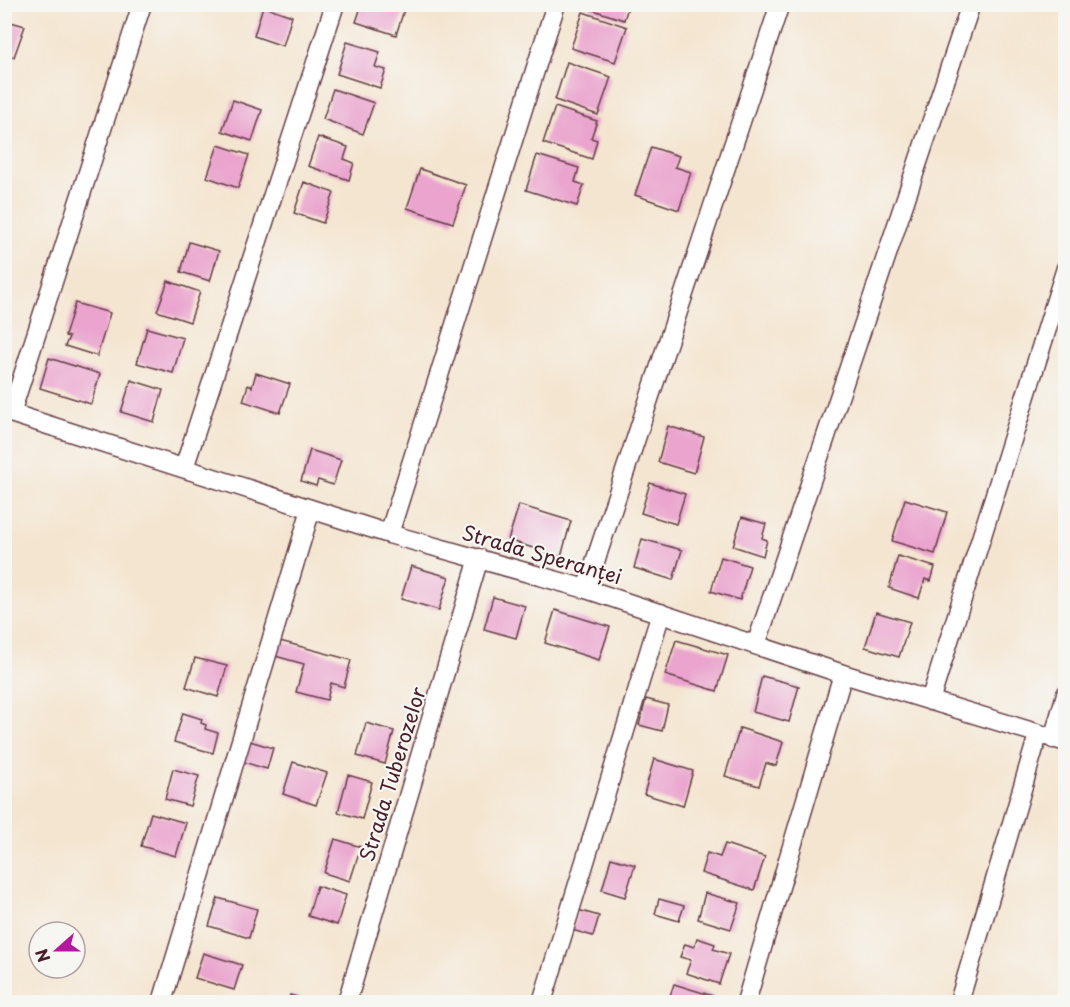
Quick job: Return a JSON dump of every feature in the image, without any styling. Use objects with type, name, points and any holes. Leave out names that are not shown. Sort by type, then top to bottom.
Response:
[{"type":"street","points":[[8,412],[142,4]]},
{"type":"street","points":[[184,468],[335,4]]},
{"type":"street","points":[[389,534],[556,4]]},
{"type":"street","points":[[586,589],[780,4]]},
{"type":"street","points":[[756,645],[971,4]]},
{"type":"street","points":[[930,701],[1065,268]]},
{"type":"street","name":"Strada Speranței","points":[[8,412],[389,534],[586,589],[843,674],[1052,739]]},
{"type":"street","points":[[162,1002],[311,509]]},
{"type":"street","name":"Strada Tuberozelor","points":[[347,1002],[479,558]]},
{"type":"street","points":[[542,1002],[661,613]]},
{"type":"street","points":[[746,1002],[843,674]]},
{"type":"street","points":[[959,1002],[1052,739],[1065,694]]},
{"type":"building","points":[[362,4],[397,4],[405,7],[396,35],[356,22]]},
{"type":"building","points":[[591,4],[629,4],[624,20],[590,9]]},
{"type":"building","points":[[263,6],[292,16],[283,46],[254,36]]},
{"type":"building","points":[[583,12],[627,27],[615,62],[571,48]]},
{"type":"building","points":[[4,20],[25,26],[14,57],[4,54]]},
{"type":"building","points":[[347,42],[380,52],[375,67],[386,70],[380,88],[337,74]]},
{"type":"building","points":[[567,62],[611,77],[598,115],[555,100]]},
{"type":"building","points":[[333,89],[374,103],[363,134],[323,119]]},
{"type":"building","points":[[233,100],[262,110],[252,141],[222,131]]},
{"type":"building","points":[[555,107],[597,121],[591,138],[597,140],[592,159],[543,143]]},
{"type":"building","points":[[318,137],[348,147],[344,159],[354,163],[349,180],[308,166]]},
{"type":"building","points":[[218,145],[249,155],[238,188],[207,177]]},
{"type":"building","points":[[651,147],[679,156],[675,167],[691,172],[679,210],[635,195]]},
{"type":"building","points":[[537,155],[579,168],[575,182],[584,185],[577,206],[526,190]]},
{"type":"building","points":[[420,169],[466,185],[453,223],[407,208]]},
{"type":"building","points":[[304,182],[334,193],[323,223],[294,213]]},
{"type":"building","points":[[189,242],[219,251],[210,281],[181,272]]},
{"type":"building","points":[[168,281],[200,292],[190,322],[157,311]]},
{"type":"building","points":[[75,303],[110,313],[97,356],[65,346],[69,337],[65,336]]},
{"type":"building","points":[[147,328],[183,338],[173,373],[137,363]]},
{"type":"building","points":[[49,358],[100,374],[91,404],[40,388]]},
{"type":"building","points":[[256,373],[290,384],[280,413],[243,401],[248,385],[252,387]]},
{"type":"building","points":[[131,380],[163,390],[154,422],[121,412]]},
{"type":"building","points":[[668,426],[704,437],[694,473],[658,462]]},
{"type":"building","points":[[310,450],[341,460],[333,485],[318,480],[316,486],[301,481]]},
{"type":"building","points":[[650,483],[685,494],[676,524],[641,513]]},
{"type":"building","points":[[905,499],[947,512],[935,554],[892,541]]},
{"type":"building","points":[[519,505],[571,521],[561,557],[508,540]]},
{"type":"building","points":[[742,517],[766,524],[762,538],[767,540],[763,556],[733,546]]},
{"type":"building","points":[[642,539],[682,550],[673,580],[634,568]]},
{"type":"building","points":[[898,556],[935,567],[931,581],[925,579],[919,598],[889,588]]},
{"type":"building","points":[[721,557],[750,566],[740,600],[711,591]]},
{"type":"building","points":[[411,566],[449,577],[439,610],[401,599]]},
{"type":"building","points":[[493,597],[525,606],[516,638],[484,629]]},
{"type":"building","points":[[555,610],[610,627],[599,660],[545,643]]},
{"type":"building","points":[[876,612],[910,622],[899,657],[865,647]]},
{"type":"building","points":[[676,640],[728,655],[717,691],[665,675]]},
{"type":"building","points":[[280,641],[351,660],[344,687],[331,683],[327,700],[296,692],[304,664],[275,656]]},
{"type":"building","points":[[195,658],[227,666],[218,697],[186,687]]},
{"type":"building","points":[[762,676],[799,686],[789,722],[753,712]]},
{"type":"building","points":[[646,699],[668,705],[662,731],[639,725]]},
{"type":"building","points":[[183,713],[202,719],[201,723],[206,725],[205,729],[218,733],[213,753],[174,742]]},
{"type":"building","points":[[366,723],[394,731],[385,764],[357,756]]},
{"type":"building","points":[[740,728],[783,742],[776,766],[766,763],[759,786],[725,776]]},
{"type":"building","points":[[250,741],[273,748],[267,769],[243,762]]},
{"type":"building","points":[[654,759],[693,771],[683,806],[644,794]]},
{"type":"building","points":[[293,762],[327,773],[316,805],[283,794]]},
{"type":"building","points":[[173,769],[199,776],[190,806],[165,799]]},
{"type":"building","points":[[348,775],[372,782],[362,819],[338,812]]},
{"type":"building","points":[[151,813],[186,823],[176,856],[141,846]]},
{"type":"building","points":[[335,839],[361,847],[350,881],[324,873]]},
{"type":"building","points":[[725,844],[765,857],[754,890],[701,873],[707,853],[720,857]]},
{"type":"building","points":[[611,858],[635,865],[625,897],[602,890]]},
{"type":"building","points":[[317,886],[346,895],[337,925],[308,916]]},
{"type":"building","points":[[705,893],[740,903],[731,929],[698,919]]},
{"type":"building","points":[[218,898],[257,909],[249,938],[209,926]]},
{"type":"building","points":[[659,899],[684,906],[679,921],[655,914]]},
{"type":"building","points":[[578,910],[599,916],[593,936],[572,930]]},
{"type":"building","points":[[697,938],[715,944],[713,949],[729,954],[719,984],[686,973],[691,960],[680,957],[685,944],[694,947]]},
{"type":"building","points":[[203,953],[242,965],[234,990],[195,978]]},
{"type":"building","points":[[674,984],[713,996],[711,1002],[668,1002]]},
{"type":"building","points":[[290,995],[314,1002],[288,1002]]}]
